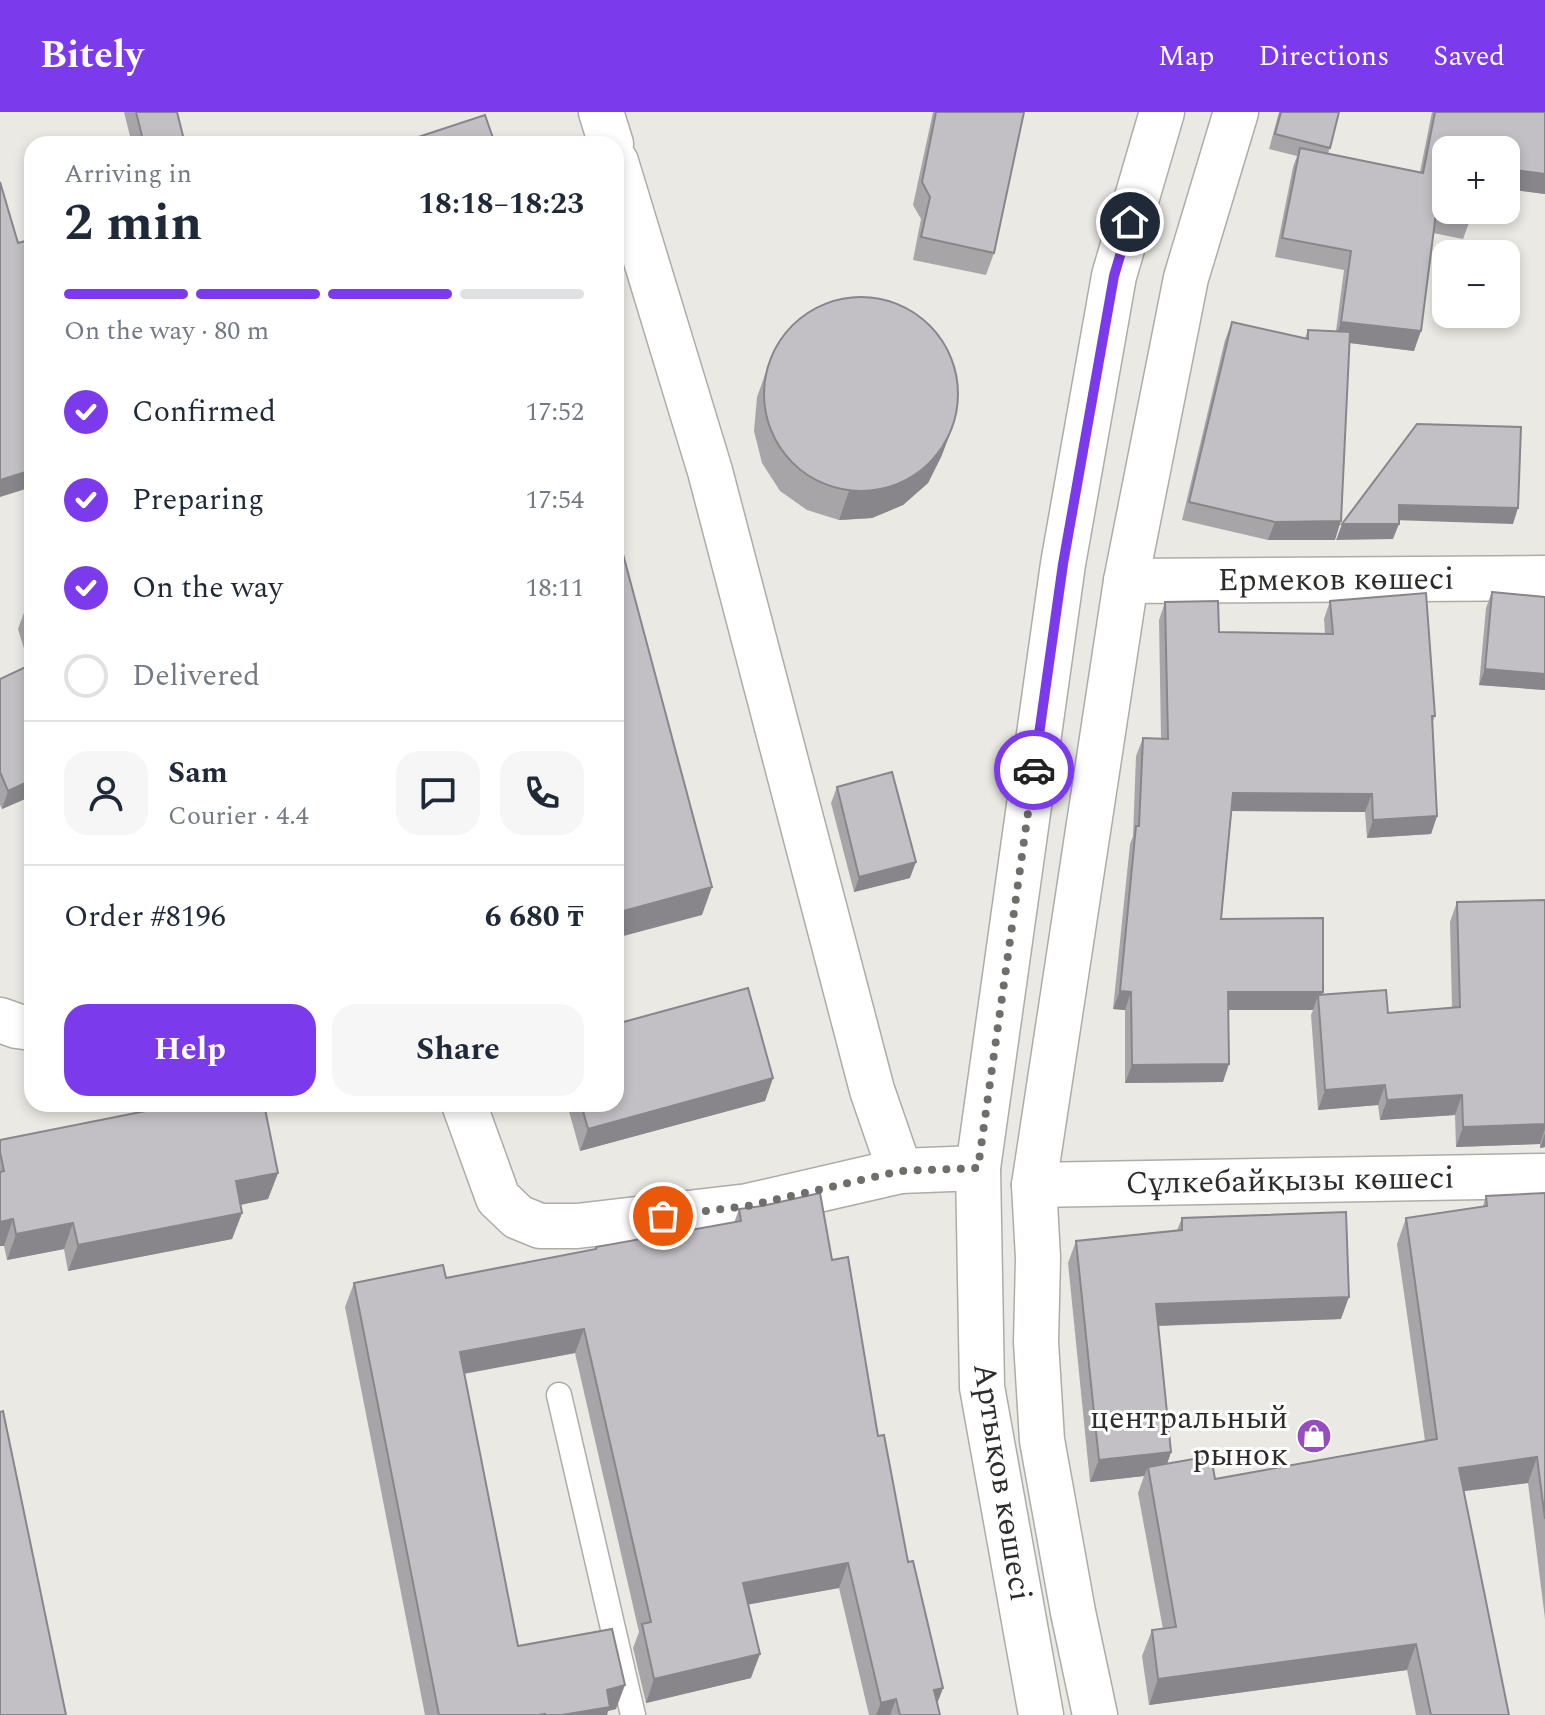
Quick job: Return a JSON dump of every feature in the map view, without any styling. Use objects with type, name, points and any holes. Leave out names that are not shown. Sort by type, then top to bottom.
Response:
[{"type":"main road","points":[[601,112],[608,136]]},
{"type":"main road","name":"Артықов көшесі","points":[[1041,1715],[982,1387],[978,1168],[1063,564],[1114,276],[1162,112]]},
{"type":"main road","points":[[1095,1715],[1042,1440],[1036,1342],[1038,1258],[1034,1185],[1126,581],[1186,278],[1236,112]]},
{"type":"main road","points":[[624,188],[710,471],[872,1090],[900,1171]]},
{"type":"main road","name":"Ермеков көшесі","points":[[1126,581],[1545,578]]},
{"type":"main road","points":[[0,1020],[24,1027]]},
{"type":"main road","points":[[467,1112],[498,1198],[518,1217],[540,1226],[577,1226],[748,1206],[900,1171],[978,1168]]},
{"type":"main road","name":"Сұлкебайқызы көшесі","points":[[1034,1185],[1545,1176]]},
{"type":"lane","points":[[559,1395],[633,1715]]},
{"type":"building","points":[[136,112],[177,112],[183,136],[142,136]]},
{"type":"building","points":[[936,112],[1024,112],[994,253],[921,237],[930,197],[922,182]]},
{"type":"building","points":[[1281,112],[1339,112],[1330,148],[1275,134]]},
{"type":"building","points":[[1435,112],[1545,112],[1545,174],[1520,171],[1520,136],[1432,136],[1432,224],[1435,224],[1421,331],[1341,322],[1351,251],[1282,238],[1300,148],[1423,173]]},
{"type":"building","points":[[485,115],[492,136],[421,136]]},
{"type":"building","points":[[0,182],[18,243],[24,241],[24,472],[0,480]]},
{"type":"building","points":[[861,297],[898,305],[929,326],[950,357],[958,394],[950,431],[929,462],[898,483],[861,491],[824,483],[793,462],[772,431],[764,394],[772,357],[793,326],[824,305]]},
{"type":"building","points":[[1232,322],[1308,339],[1308,330],[1350,332],[1341,521],[1275,522],[1189,502]]},
{"type":"building","points":[[1417,424],[1521,427],[1518,508],[1399,505],[1399,524],[1342,524]]},
{"type":"building","points":[[624,558],[712,887],[624,911]]},
{"type":"building","points":[[1492,592],[1545,597],[1545,674],[1485,669]]},
{"type":"building","points":[[1426,593],[1435,716],[1432,716],[1437,816],[1373,820],[1372,794],[1233,793],[1221,919],[1323,918],[1323,992],[1228,992],[1229,1064],[1132,1065],[1131,992],[1120,991],[1136,826],[1139,826],[1143,738],[1168,739],[1165,602],[1218,601],[1219,632],[1333,634],[1330,601]]},
{"type":"building","points":[[24,668],[24,784],[8,791],[0,772],[0,679]]},
{"type":"building","points":[[892,772],[916,862],[859,877],[837,787]]},
{"type":"building","points":[[1545,900],[1545,1124],[1463,1127],[1462,1095],[1387,1100],[1385,1085],[1325,1090],[1318,995],[1386,990],[1388,1013],[1460,1007],[1457,902]]},
{"type":"building","points":[[748,988],[773,1078],[588,1129],[583,1112],[624,1112],[624,1022]]},
{"type":"building","points":[[141,1112],[266,1112],[278,1173],[236,1181],[242,1213],[78,1245],[73,1223],[16,1234],[13,1219],[0,1222],[0,1172],[4,1171],[0,1140]]},
{"type":"building","points":[[820,1193],[832,1260],[848,1257],[878,1436],[884,1435],[908,1562],[913,1561],[943,1688],[934,1690],[940,1715],[900,1715],[896,1699],[881,1703],[848,1563],[743,1583],[760,1654],[654,1679],[642,1624],[651,1622],[584,1329],[460,1352],[518,1646],[612,1629],[625,1685],[607,1690],[610,1707],[562,1715],[439,1715],[354,1283],[443,1265],[446,1278],[741,1221],[739,1209]]},
{"type":"building","points":[[1545,1193],[1545,1519],[1537,1457],[1459,1468],[1509,1715],[1431,1715],[1416,1644],[1158,1679],[1152,1630],[1176,1627],[1148,1467],[1211,1456],[1215,1479],[1437,1439],[1406,1218],[1487,1206],[1486,1196]]},
{"type":"building","points":[[1346,1212],[1349,1297],[1156,1304],[1171,1452],[1099,1460],[1076,1241],[1182,1230],[1182,1218]]},
{"type":"building","points":[[3,1411],[66,1715],[0,1715],[0,1412]]},
{"type":"way so far","points":[[663,1216],[748,1206],[900,1171],[978,1168],[1034,770]]},
{"type":"place","name":"центральный рынок","points":[[1314,1436]]},
{"type":"route","points":[[1034,770],[1063,564],[1114,276],[1130,222]]}]
